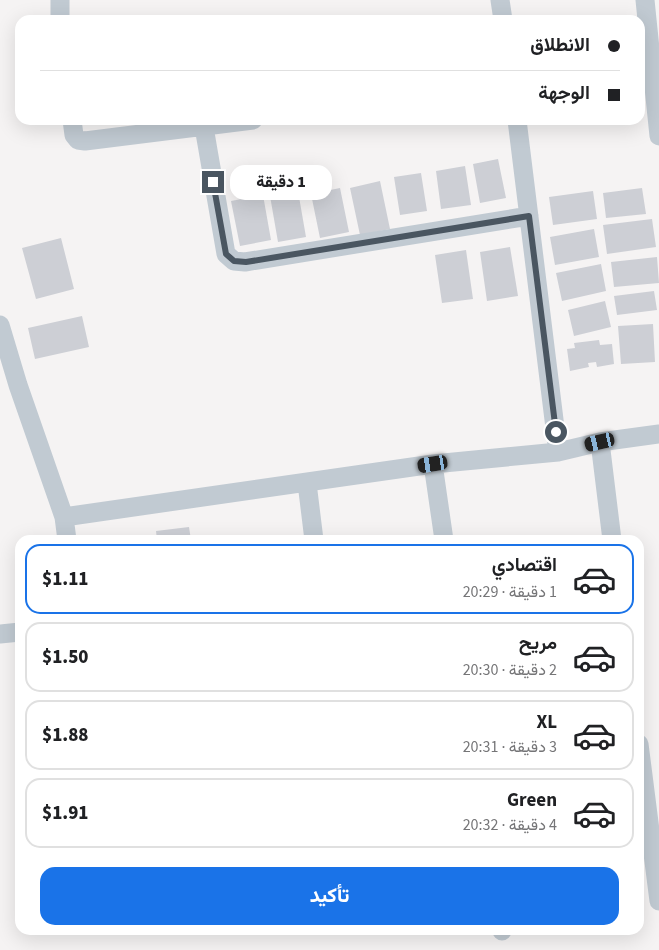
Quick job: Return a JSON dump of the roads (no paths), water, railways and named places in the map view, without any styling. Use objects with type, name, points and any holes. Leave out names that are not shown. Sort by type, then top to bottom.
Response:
[{"type":"street","points":[[60,0],[60,15]]},
{"type":"street","points":[[500,0],[502,15]]},
{"type":"street","points":[[645,0],[659,136]]},
{"type":"street","points":[[73,125],[74,135],[78,140],[85,141],[223,125]]},
{"type":"street","points":[[518,125],[558,452]]},
{"type":"street","points":[[204,128],[226,254],[234,261],[246,262],[529,216]]},
{"type":"street","points":[[0,325],[18,385],[64,517],[66,535]]},
{"type":"street","points":[[64,517],[433,464],[558,452],[600,442],[659,434]]},
{"type":"street","points":[[600,442],[611,535]]},
{"type":"street","points":[[433,464],[443,535]]},
{"type":"street","points":[[307,483],[313,535]]},
{"type":"street","points":[[0,634],[15,632]]},
{"type":"street","points":[[644,783],[659,901]]}]
